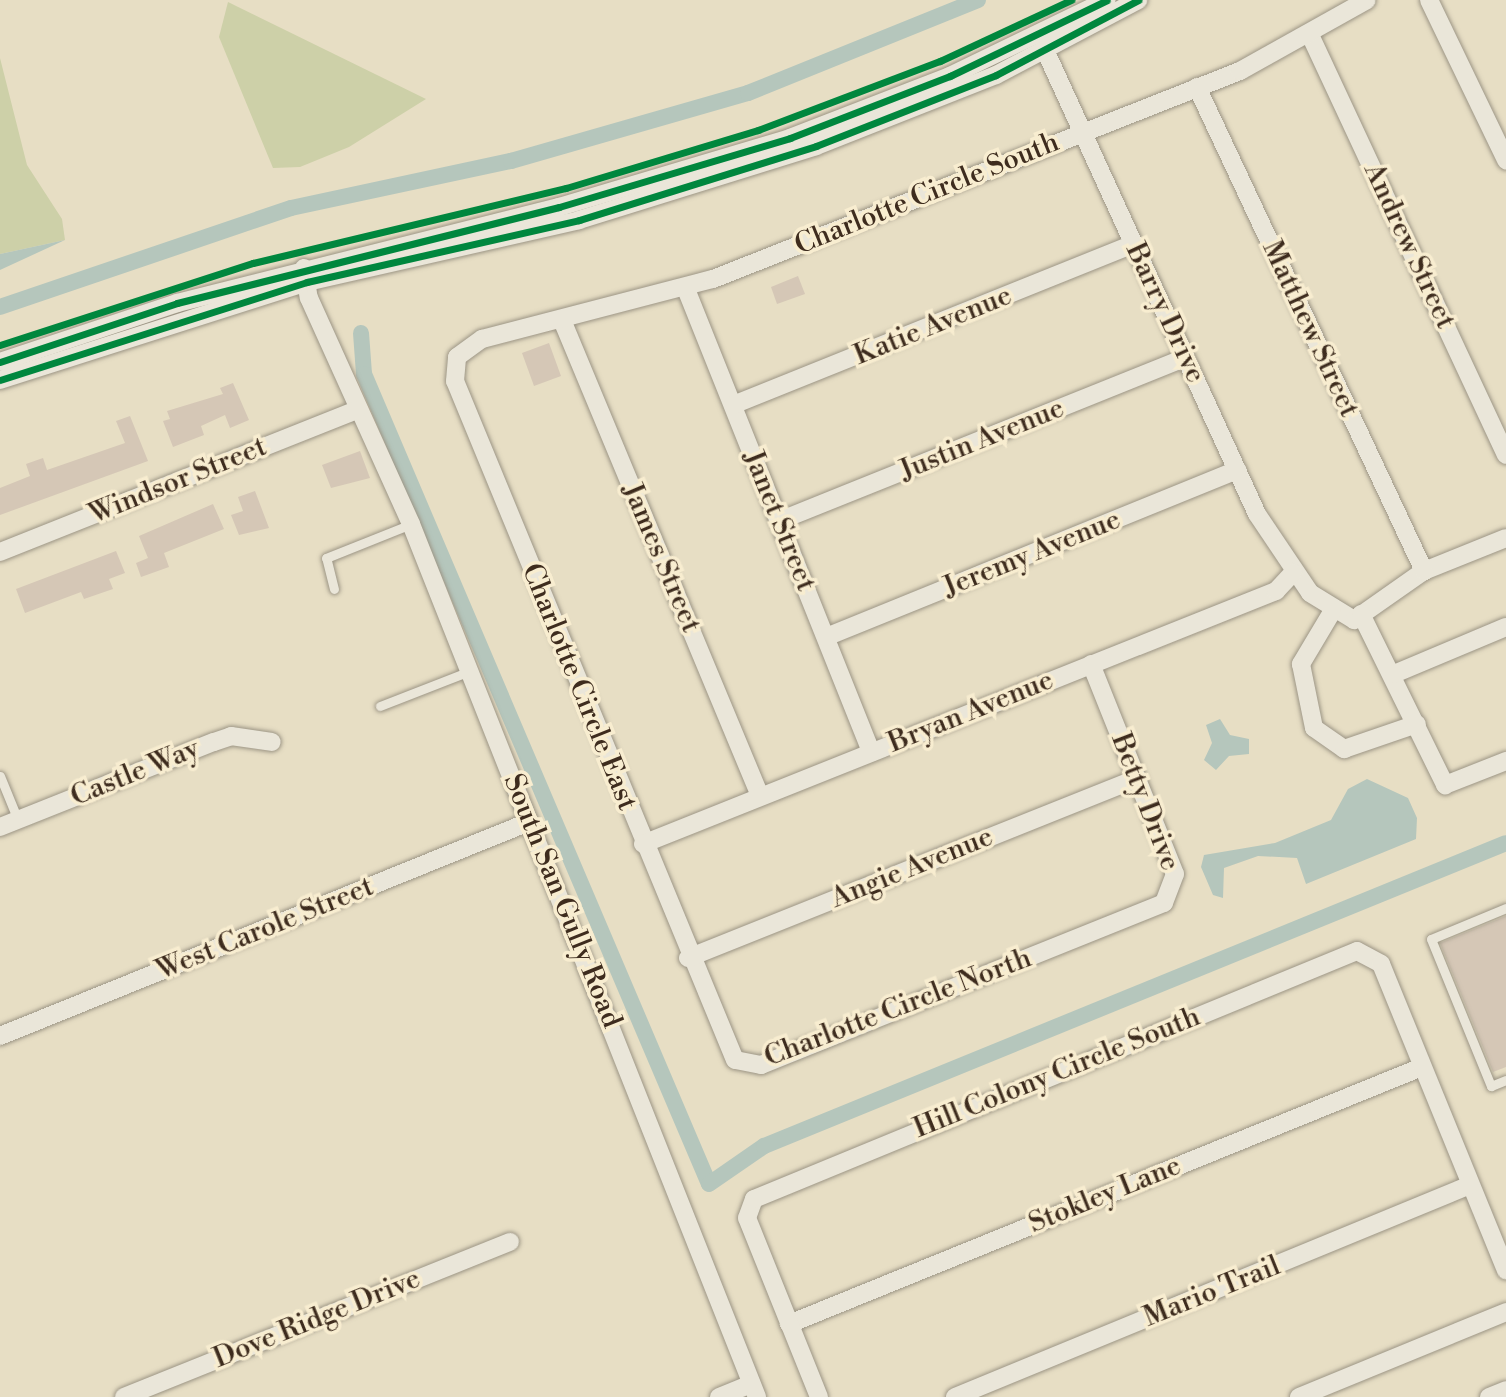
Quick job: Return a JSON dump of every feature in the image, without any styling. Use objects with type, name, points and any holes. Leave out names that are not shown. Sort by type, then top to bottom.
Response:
[{"type":"street","points":[[0,362],[559,207],[790,138],[950,76],[1107,0]]},
{"type":"street","points":[[0,380],[306,275],[579,220],[699,184],[922,106],[1045,50],[1138,0]]},
{"type":"street","name":"Charlotte Circle South","points":[[470,344],[686,289],[1197,87],[1311,37],[1367,0]]},
{"type":"street","points":[[1429,0],[1506,160]]},
{"type":"street","name":"Andrew Street","points":[[1311,37],[1506,455]]},
{"type":"street","name":"Barry Drive","points":[[1045,50],[1237,470],[1293,573],[1332,612]]},
{"type":"street","name":"Matthew Street","points":[[1197,87],[1424,571]]},
{"type":"street","name":"Katie Avenue","points":[[733,405],[1132,245]]},
{"type":"street","name":"South San Gully Road","points":[[306,275],[356,410],[411,524],[755,1390]]},
{"type":"street","name":"Janet Street","points":[[686,289],[871,752]]},
{"type":"street","name":"James Street","points":[[562,320],[760,796]]},
{"type":"street","name":"Charlotte Circle East","points":[[470,344],[457,357],[455,382],[719,1033]]},
{"type":"street","name":"Justin Avenue","points":[[779,521],[1185,358]]},
{"type":"street","name":"Windsor Street","points":[[0,552],[356,410]]},
{"type":"street","name":"Jeremy Avenue","points":[[826,637],[1237,470]]},
{"type":"street","points":[[1417,724],[1344,749],[1314,727],[1301,664],[1332,612],[1354,620],[1424,571],[1506,538]]},
{"type":"street","name":"Bryan Avenue","points":[[643,844],[1276,591],[1293,573]]},
{"type":"street","points":[[1361,614],[1394,674],[1445,785],[1506,761]]},
{"type":"street","points":[[1394,674],[1506,627]]},
{"type":"street","name":"Betty Drive","points":[[1090,933],[1164,904],[1176,884],[1091,664]]},
{"type":"street","name":"Castle Way","points":[[0,827],[232,736],[272,742]]},
{"type":"street","name":"Angie Avenue","points":[[688,958],[1137,778]]},
{"type":"street","name":"West Carole Street","points":[[0,1036],[529,821]]},
{"type":"street","name":"Charlotte Circle North","points":[[719,1033],[735,1060],[761,1065],[1090,933]]},
{"type":"street","name":"Hill Colony Circle South","points":[[789,1324],[747,1218],[749,1207],[763,1194],[1337,958],[1369,953],[1381,964],[1422,1067]]},
{"type":"street","points":[[1422,1067],[1506,1270]]},
{"type":"street","name":"Stokley Lane","points":[[789,1324],[1422,1067]]},
{"type":"street","name":"Mario Trail","points":[[955,1397],[1469,1185]]},
{"type":"street","name":"Dove Ridge Drive","points":[[124,1397],[510,1242]]},
{"type":"street","points":[[1299,1397],[1506,1311]]},
{"type":"street","points":[[789,1324],[819,1397]]},
{"type":"street","points":[[719,1397],[755,1390]]},
{"type":"street","points":[[1489,1397],[1506,1390]]},
{"type":"lane","points":[[334,589],[326,558],[411,524]]},
{"type":"lane","points":[[380,706],[470,671]]},
{"type":"lane","points":[[0,776],[18,820]]},
{"type":"lane","points":[[1506,908],[1431,939],[1490,1086],[1506,1080]]},
{"type":"green space","points":[[228,2],[426,99],[349,147],[300,167],[273,168],[219,37]]},
{"type":"green space","points":[[0,58],[27,165],[62,219],[65,240],[0,254]]},
{"type":"shaded area","points":[[65,240],[0,270],[0,254]]},
{"type":"shaded area","points":[[1220,719],[1230,735],[1249,739],[1249,754],[1229,756],[1216,770],[1204,760],[1212,743],[1206,725]]},
{"type":"shaded area","points":[[1367,779],[1408,798],[1417,818],[1416,839],[1306,884],[1297,858],[1258,856],[1224,868],[1223,898],[1213,895],[1201,867],[1204,855],[1275,843],[1331,820],[1348,789]]},
{"type":"building","points":[[798,276],[805,294],[777,304],[771,287]]},
{"type":"building","points":[[549,343],[561,376],[534,386],[522,353]]},
{"type":"building","points":[[233,383],[249,420],[230,428],[225,415],[201,426],[204,435],[173,447],[163,421],[170,419],[167,411],[223,394],[220,388]]},
{"type":"building","points":[[130,416],[148,461],[0,515],[0,488],[30,476],[26,464],[43,458],[47,470],[125,443],[116,421]]},
{"type":"building","points":[[360,451],[370,478],[331,488],[322,465]]},
{"type":"building","points":[[255,491],[269,528],[239,535],[231,515],[243,511],[238,497]]},
{"type":"building","points":[[213,504],[224,529],[164,553],[169,567],[141,577],[136,563],[148,558],[139,536]]},
{"type":"building","points":[[116,551],[125,573],[109,579],[113,589],[84,599],[81,592],[25,613],[16,589]]},
{"type":"building","points":[[1506,916],[1506,1067],[1493,1072],[1440,943]]},
{"type":"waterway","points":[[0,307],[291,208],[511,161],[748,93],[978,0]]},
{"type":"waterway","points":[[361,333],[364,374],[709,1184],[764,1146],[1506,843]]},
{"type":"cycle path","points":[[0,345],[253,263],[566,188],[758,130],[940,61],[1071,0]]},
{"type":"cycle path","points":[[0,362],[177,303],[559,207],[790,138],[950,76],[1107,0]]},
{"type":"cycle path","points":[[0,380],[307,282],[579,220],[816,146],[996,75],[1138,0]]}]
